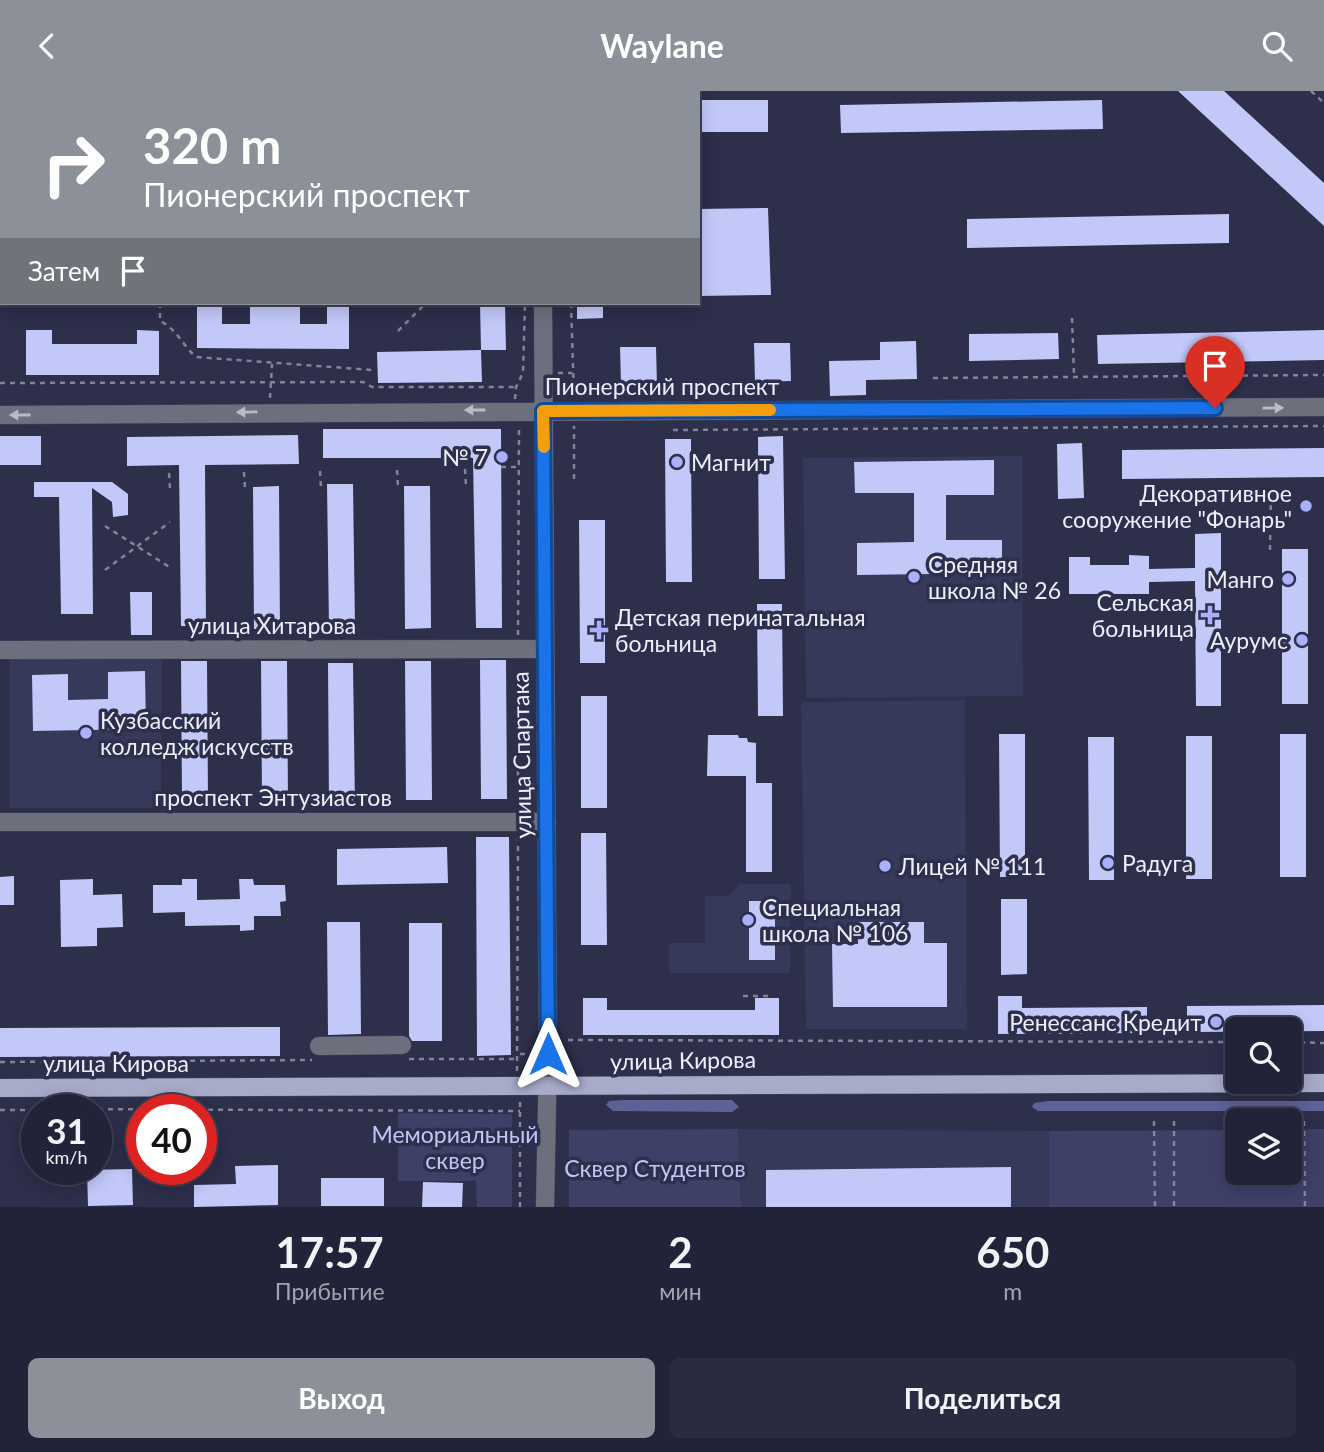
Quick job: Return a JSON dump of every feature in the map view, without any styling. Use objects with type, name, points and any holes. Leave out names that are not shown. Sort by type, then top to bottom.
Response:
[{"type":"main road","name":"улица Кирова","points":[[0,1089],[1324,1083]]},
{"type":"street","name":"улица Спартака","points":[[543,305],[543,649],[547,822],[545,1207]]},
{"type":"street","name":"Пионерский проспект","points":[[0,415],[1324,407]]},
{"type":"street","name":"улица Хитарова","points":[[0,650],[543,649]]},
{"type":"street","name":"проспект Энтузиастов","points":[[0,822],[547,822]]},
{"type":"street","points":[[321,1053],[402,1052]]},
{"type":"path","points":[[1311,91],[1324,103]]},
{"type":"path","points":[[160,305],[160,321],[173,327],[184,347],[196,357],[372,370]]},
{"type":"path","points":[[398,331],[424,305]]},
{"type":"path","points":[[515,410],[516,387],[523,373],[525,305]]},
{"type":"path","points":[[571,305],[574,478]]},
{"type":"path","points":[[1072,317],[1074,375]]},
{"type":"path","points":[[270,412],[272,364]]},
{"type":"path","points":[[933,377],[1324,376]]},
{"type":"path","points":[[0,383],[270,381],[363,382],[372,387],[516,387]]},
{"type":"path","points":[[673,431],[1324,426]]},
{"type":"path","points":[[501,467],[519,467]]},
{"type":"path","points":[[465,469],[466,487]]},
{"type":"path","points":[[397,470],[398,487]]},
{"type":"path","points":[[320,471],[321,488]]},
{"type":"path","points":[[244,472],[245,488]]},
{"type":"path","points":[[169,473],[170,489]]},
{"type":"path","points":[[1269,550],[1271,490]]},
{"type":"path","points":[[106,571],[170,522]]},
{"type":"path","points":[[105,526],[171,568]]},
{"type":"path","points":[[743,996],[769,996]]},
{"type":"path","points":[[568,1040],[1225,1042]]},
{"type":"path","points":[[1302,1042],[1324,1043]]},
{"type":"path","points":[[402,1052],[516,1059]]},
{"type":"path","points":[[0,1062],[321,1053]]},
{"type":"path","points":[[112,1109],[521,1111]]},
{"type":"path","points":[[0,1110],[21,1110]]},
{"type":"path","points":[[1154,1121],[1155,1207]]},
{"type":"path","points":[[1174,1121],[1174,1207]]},
{"type":"path","points":[[1304,1121],[1305,1207]]},
{"type":"shaded area","name":"Средняя школа № 26","points":[[1022,456],[1023,696],[806,698],[803,458]]},
{"type":"shaded area","name":"Кузбасский колледж искусств","points":[[10,657],[162,658],[161,808],[10,808]]},
{"type":"shaded area","name":"Лицей № 111","points":[[965,700],[967,1029],[806,1029],[801,702]]},
{"type":"shaded area","name":"Специальная школа № 106","points":[[739,884],[791,884],[790,973],[669,973],[669,943],[705,943],[705,896],[729,896]]},
{"type":"shaded area","points":[[732,1100],[739,1107],[732,1112],[613,1111],[606,1105],[609,1101]]},
{"type":"shaded area","points":[[1324,1101],[1324,1111],[1302,1111],[1302,1108],[1225,1108],[1225,1111],[1038,1111],[1032,1107],[1034,1103]]},
{"type":"shaded area","points":[[738,1129],[1049,1131],[1049,1207],[741,1207]]},
{"type":"green space","name":"Мемориальный сквер","points":[[398,1113],[512,1114],[512,1207],[477,1207],[476,1181],[398,1181]]},
{"type":"green space","name":"Сквер Студентов","points":[[738,1129],[741,1207],[569,1207],[569,1130]]},
{"type":"green space","points":[[1302,1129],[1324,1129],[1324,1207],[1049,1207],[1049,1131],[1225,1130],[1225,1185],[1302,1185]]},
{"type":"building","points":[[1178,91],[1224,91],[1324,183],[1324,226]]},
{"type":"building","points":[[700,100],[768,100],[768,132],[700,132]]},
{"type":"building","points":[[1102,100],[1103,129],[841,133],[840,105]]},
{"type":"building","points":[[768,208],[771,295],[700,296],[700,209]]},
{"type":"building","points":[[1229,214],[1229,243],[967,248],[967,219]]},
{"type":"building","points":[[250,305],[300,305],[300,324],[327,324],[327,305],[349,305],[349,349],[197,348],[197,306],[222,306],[222,324],[250,324]]},
{"type":"building","points":[[480,305],[505,305],[506,350],[481,350]]},
{"type":"building","points":[[577,305],[603,305],[603,318],[577,319]]},
{"type":"building","points":[[26,330],[52,330],[52,344],[137,344],[137,330],[159,331],[159,375],[26,375]]},
{"type":"building","points":[[1324,330],[1324,360],[1098,364],[1097,335]]},
{"type":"building","points":[[1058,333],[1059,359],[969,361],[969,334]]},
{"type":"building","points":[[916,341],[917,379],[866,380],[866,395],[830,396],[829,361],[880,360],[880,342]]},
{"type":"building","points":[[754,343],[790,343],[791,381],[755,382]]},
{"type":"building","points":[[620,347],[656,347],[657,385],[621,385]]},
{"type":"building","points":[[481,350],[482,382],[378,383],[377,352]]},
{"type":"building","points":[[323,429],[501,429],[502,628],[476,628],[473,458],[323,458]]},
{"type":"building","points":[[298,435],[299,464],[205,465],[206,626],[181,626],[179,465],[127,466],[127,437]]},
{"type":"building","points":[[0,436],[41,436],[41,465],[0,465]]},
{"type":"building","points":[[783,436],[785,579],[759,579],[758,437]]},
{"type":"building","points":[[665,439],[691,439],[692,582],[666,582]]},
{"type":"building","points":[[1082,443],[1084,498],[1058,499],[1057,444]]},
{"type":"building","points":[[1324,448],[1324,477],[1122,479],[1122,450]]},
{"type":"building","points":[[994,460],[994,495],[946,495],[946,540],[1002,540],[1002,573],[857,575],[857,543],[914,542],[914,493],[855,493],[854,462]]},
{"type":"building","points":[[34,482],[112,482],[128,494],[128,515],[113,517],[112,502],[92,488],[93,614],[61,614],[59,497],[34,497]]},
{"type":"building","points":[[327,484],[353,484],[355,627],[329,627]]},
{"type":"building","points":[[279,486],[280,629],[254,629],[253,487]]},
{"type":"building","points":[[404,486],[430,486],[431,628],[405,629]]},
{"type":"building","points":[[579,520],[605,520],[605,663],[580,663]]},
{"type":"building","points":[[1221,533],[1221,706],[1196,706],[1195,581],[1149,582],[1149,594],[1069,594],[1069,557],[1090,557],[1090,565],[1129,565],[1129,555],[1149,556],[1149,569],[1195,568],[1195,534]]},
{"type":"building","points":[[1282,549],[1308,549],[1308,704],[1282,704]]},
{"type":"building","points":[[130,592],[152,592],[152,635],[131,635]]},
{"type":"building","points":[[757,604],[782,604],[783,716],[758,716]]},
{"type":"building","points":[[480,660],[506,660],[507,799],[481,799]]},
{"type":"building","points":[[181,661],[207,661],[208,799],[182,799]]},
{"type":"building","points":[[261,661],[287,661],[288,802],[262,802]]},
{"type":"building","points":[[405,661],[431,661],[432,800],[406,800]]},
{"type":"building","points":[[328,663],[353,663],[355,806],[329,806]]},
{"type":"building","points":[[145,671],[146,729],[33,731],[32,675],[68,674],[68,700],[108,699],[108,672]]},
{"type":"building","points":[[581,696],[607,696],[607,808],[581,808]]},
{"type":"building","points":[[999,734],[1025,734],[1025,877],[1000,877]]},
{"type":"building","points":[[1280,734],[1306,734],[1306,877],[1280,877]]},
{"type":"building","points":[[708,735],[738,735],[739,738],[747,738],[748,742],[756,743],[756,783],[772,783],[772,872],[746,872],[746,776],[707,776]]},
{"type":"building","points":[[1186,736],[1212,736],[1212,879],[1186,879]]},
{"type":"building","points":[[1088,737],[1114,737],[1114,880],[1089,880]]},
{"type":"building","points":[[581,833],[606,833],[607,945],[581,945]]},
{"type":"building","points":[[476,837],[509,837],[511,1055],[477,1056]]},
{"type":"building","points":[[447,847],[448,883],[337,885],[337,849]]},
{"type":"building","points":[[14,876],[14,905],[0,905],[0,877]]},
{"type":"building","points":[[93,879],[93,895],[122,894],[123,927],[97,928],[97,946],[61,947],[60,880]]},
{"type":"building","points":[[182,879],[197,879],[197,900],[240,899],[239,879],[253,879],[254,885],[285,885],[286,901],[280,902],[281,916],[254,916],[254,930],[240,931],[240,925],[185,926],[185,912],[153,913],[153,885],[182,885]]},
{"type":"building","points":[[1001,899],[1027,899],[1027,974],[1001,975]]},
{"type":"building","points":[[749,901],[775,901],[775,960],[749,960]]},
{"type":"building","points":[[327,922],[360,922],[361,1034],[328,1035]]},
{"type":"building","points":[[858,922],[924,922],[924,943],[947,943],[947,1007],[833,1007],[832,944],[858,944]]},
{"type":"building","points":[[409,923],[442,923],[442,1041],[412,1041],[409,1036]]},
{"type":"building","points":[[998,996],[1022,996],[1022,1008],[1147,1007],[1147,1033],[998,1034]]},
{"type":"building","points":[[583,998],[607,998],[607,1010],[755,1010],[755,998],[779,998],[779,1035],[583,1035]]},
{"type":"building","points":[[1324,1005],[1324,1031],[1302,1031],[1302,1017],[1225,1017],[1225,1032],[1187,1032],[1187,1006]]},
{"type":"building","points":[[280,1027],[280,1056],[0,1057],[0,1028]]},
{"type":"building","points":[[278,1165],[278,1205],[194,1207],[194,1185],[236,1184],[235,1166]]},
{"type":"building","points":[[1011,1167],[1011,1207],[766,1207],[766,1170]]},
{"type":"building","points":[[112,1169],[126,1169],[126,1185],[132,1185],[133,1205],[88,1206],[87,1185],[112,1185]]},
{"type":"building","points":[[321,1178],[384,1178],[384,1206],[321,1206]]},
{"type":"building","points":[[423,1182],[463,1183],[462,1207],[422,1207]]},
{"type":"slow traffic","points":[[544,447],[543,411],[770,410]]},
{"type":"place","name":"№ 7","points":[[502,457]]},
{"type":"place","name":"Магнит","points":[[677,462]]},
{"type":"place","name":"Декоративное сооружение \"Фонарь\"","points":[[1306,506]]},
{"type":"place","name":"Средняя школа № 26","points":[[914,577]]},
{"type":"place","name":"Манго","points":[[1288,579]]},
{"type":"place","name":"Сельская больница","points":[[1210,615]]},
{"type":"place","name":"Детская перинатальная больница","points":[[599,630]]},
{"type":"place","name":"Аурумс","points":[[1302,640]]},
{"type":"place","name":"Кузбасский колледж искусств","points":[[86,733]]},
{"type":"place","name":"Радуга","points":[[1108,863]]},
{"type":"place","name":"Лицей № 111","points":[[885,866]]},
{"type":"place","name":"Специальная школа № 106","points":[[748,920]]},
{"type":"place","name":"Ренессанс Кредит","points":[[1216,1022]]},
{"type":"route","points":[[548,1054],[543,411],[1215,408]]}]
